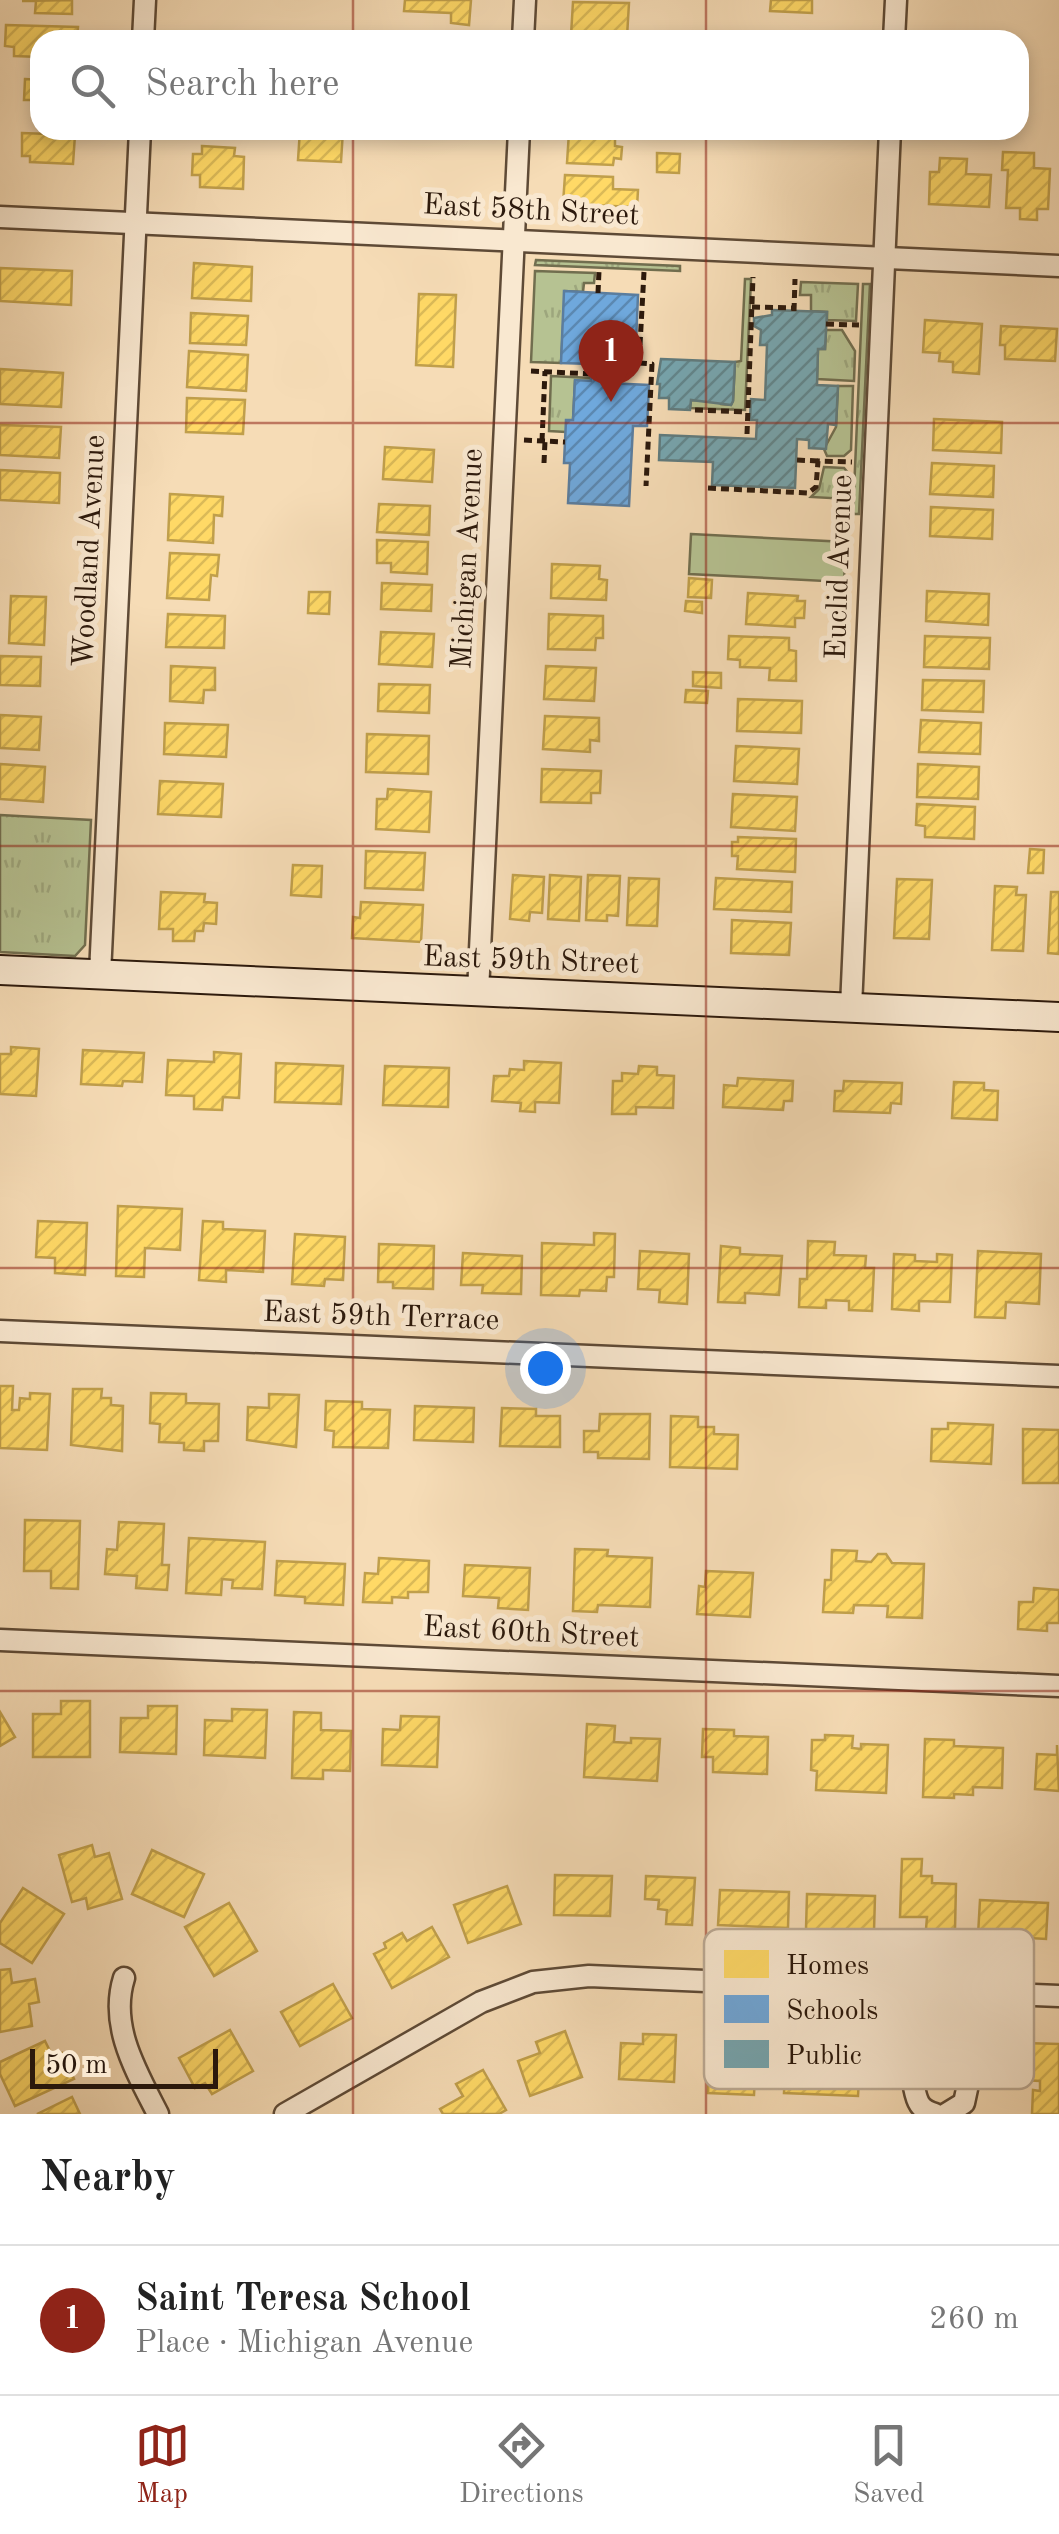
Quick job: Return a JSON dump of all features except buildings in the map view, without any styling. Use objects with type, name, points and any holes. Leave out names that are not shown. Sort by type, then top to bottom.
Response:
[{"type":"street","points":[[144,30],[145,0]]},
{"type":"street","points":[[524,30],[525,0]]},
{"type":"street","points":[[894,30],[896,0]]},
{"type":"street","name":"Woodland Avenue","points":[[100,974],[140,140]]},
{"type":"street","name":"Michigan Avenue","points":[[478,992],[518,140]]},
{"type":"street","name":"Euclid Avenue","points":[[851,1007],[890,140]]},
{"type":"street","name":"East 58th Street","points":[[0,218],[1059,266]]},
{"type":"street","name":"East 59th Street","points":[[0,970],[1059,1016]]},
{"type":"street","name":"East 59th Terrace","points":[[0,1330],[1059,1376]]},
{"type":"street","name":"East 60th Street","points":[[0,1640],[1059,1686]]},
{"type":"street","points":[[285,2114],[480,2002],[533,1982],[589,1976],[704,1981]]},
{"type":"street","points":[[124,1978],[119,1993],[119,2020],[133,2065],[158,2114]]},
{"type":"street","points":[[1034,1995],[1059,1996]]},
{"type":"street","points":[[915,2089],[917,2102],[934,2114]]},
{"type":"street","points":[[946,2114],[964,2103],[967,2089]]},
{"type":"path","points":[[598,293],[599,271]]},
{"type":"path","points":[[644,272],[640,363],[652,364],[646,486]]},
{"type":"path","points":[[747,434],[753,277]]},
{"type":"path","points":[[752,307],[794,310],[795,278]]},
{"type":"path","points":[[826,324],[859,326]]},
{"type":"path","points":[[528,371],[591,374]]},
{"type":"path","points":[[544,463],[545,372]]},
{"type":"path","points":[[695,410],[748,412]]},
{"type":"path","points":[[524,440],[565,442]]},
{"type":"path","points":[[796,460],[852,462]]},
{"type":"path","points":[[708,488],[808,493],[816,487],[818,460]]},
{"type":"green space","points":[[536,260],[680,266],[680,271],[535,265]]},
{"type":"green space","points":[[535,271],[595,273],[594,283],[584,283],[583,292],[565,291],[561,363],[531,362]]},
{"type":"green space","points":[[745,279],[751,279],[745,410],[690,408],[691,400],[731,405],[733,401],[735,362],[741,361]]},
{"type":"green space","points":[[801,282],[858,284],[856,321],[827,320],[827,312],[811,311],[811,295],[800,295]]},
{"type":"green space","points":[[863,284],[870,284],[859,514],[853,514]]},
{"type":"green space","points":[[826,330],[842,330],[855,351],[854,381],[817,379],[818,349],[825,349]]},
{"type":"green space","points":[[551,376],[591,378],[575,381],[573,420],[566,432],[549,431]]},
{"type":"green space","points":[[838,386],[853,386],[851,450],[844,456],[827,456],[824,449],[836,427]]},
{"type":"green space","points":[[824,467],[844,468],[849,474],[848,499],[811,497],[819,489]]},
{"type":"green space","points":[[691,534],[846,542],[844,582],[689,574]]},
{"type":"green space","points":[[0,815],[91,820],[85,945],[75,956],[0,952]]},
{"type":"place","name":"Saint Teresa School","points":[[611,402]]}]
